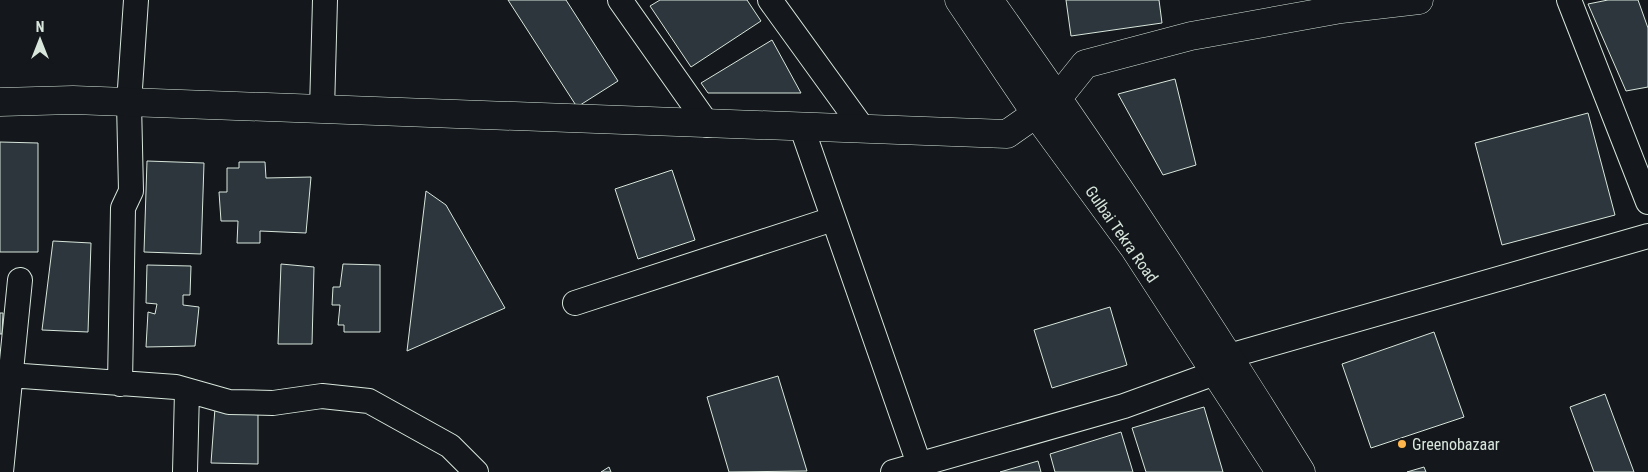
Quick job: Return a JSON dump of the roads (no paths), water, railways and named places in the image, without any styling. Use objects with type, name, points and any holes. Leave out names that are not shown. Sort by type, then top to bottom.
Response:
[{"type":"street","points":[[120,384],[123,208],[131,191],[129,103],[136,0]]},
{"type":"street","points":[[322,110],[325,0]]},
{"type":"street","points":[[620,0],[708,125]]},
{"type":"street","points":[[770,0],[864,130]]},
{"type":"street","name":"Gulbai Tekra Road","points":[[959,0],[1047,106]]},
{"type":"street","name":"Gulbai Tekra Road","points":[[989,0],[1047,106],[1222,364],[1301,472]]},
{"type":"street","points":[[0,102],[74,100],[708,125],[1007,134],[1047,106],[1085,64],[1191,36],[1341,9],[1419,0]]},
{"type":"street","points":[[1569,0],[1648,202]]},
{"type":"street","points":[[802,128],[919,464]]},
{"type":"street","points":[[575,302],[833,219]]},
{"type":"street","points":[[893,472],[1124,406],[1222,364],[1648,236]]},
{"type":"street","points":[[1,472],[9,375],[20,280]]},
{"type":"street","name":"Gulbai Tekra Road","points":[[1222,364],[1280,472]]},
{"type":"street","points":[[9,375],[176,387],[229,402],[273,403],[322,396],[369,401],[450,446],[476,472]]},
{"type":"street","points":[[185,472],[186,391]]},
{"type":"place","name":"Greenobazaar","points":[[1402,444]]}]
